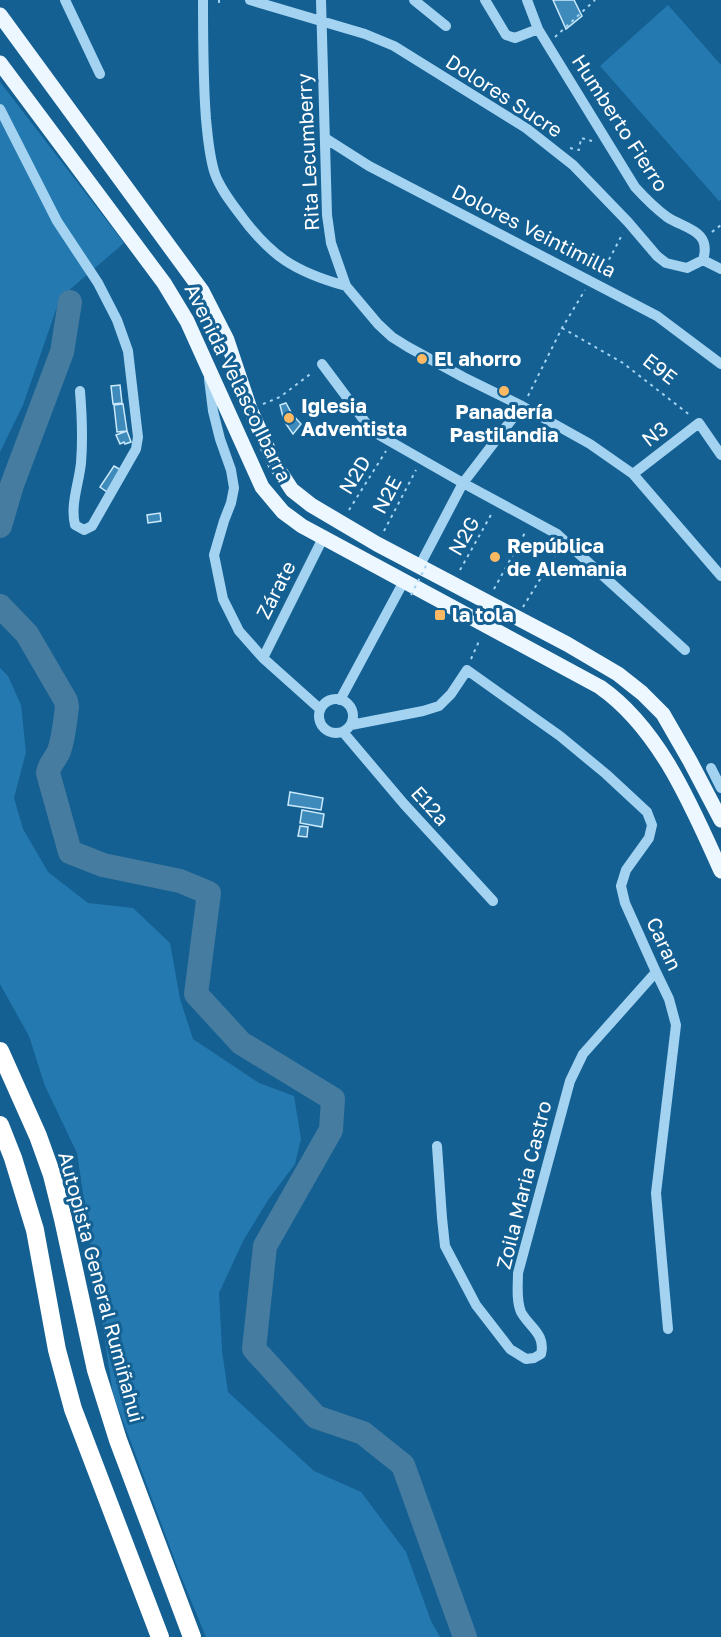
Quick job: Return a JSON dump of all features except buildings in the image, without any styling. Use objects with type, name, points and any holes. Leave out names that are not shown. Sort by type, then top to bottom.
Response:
[{"type":"highway","name":"Autopista General Rumiñahui","points":[[0,1052],[38,1136],[52,1175],[96,1370],[118,1440],[192,1637]]},
{"type":"highway","points":[[0,1125],[13,1158],[35,1230],[57,1350],[73,1410],[160,1637]]},
{"type":"main road","points":[[0,6],[12,31]]},
{"type":"main road","name":"Avenida Velasco Ibarra","points":[[0,15],[202,291],[226,340],[250,409],[276,464],[292,490],[311,505],[377,544],[424,564],[452,583],[618,674],[663,714],[721,820]]},
{"type":"main road","name":"Avenida Velasco Ibarra","points":[[0,63],[164,283],[187,321],[261,487],[283,512],[302,526],[407,588],[486,624],[615,697],[644,728],[671,768],[721,871]]},
{"type":"street","points":[[65,0],[100,74]]},
{"type":"street","points":[[203,0],[204,100],[208,147],[215,175],[227,197],[263,243],[285,261],[317,278],[346,286]]},
{"type":"street","name":"Dolores Sucre","points":[[250,0],[365,34],[394,46],[526,129],[573,165],[666,263],[687,268],[703,260]]},
{"type":"street","name":"Rita Lecumberry","points":[[321,0],[327,214],[331,243],[346,286],[392,337],[590,444],[633,474],[721,576]]},
{"type":"street","points":[[414,0],[446,26]]},
{"type":"street","points":[[484,0],[506,35],[515,38],[538,29]]},
{"type":"street","name":"Humberto Fierro","points":[[527,0],[538,29],[635,187],[653,207],[698,234],[705,250],[703,260]]},
{"type":"street","points":[[0,108],[57,220],[98,283],[117,321],[128,351],[138,436],[136,449],[92,526],[84,530],[75,525],[72,515],[81,466],[83,438],[80,391]]},
{"type":"street","name":"Dolores Veintimilla","points":[[326,138],[369,166],[657,316],[721,364]]},
{"type":"street","points":[[703,260],[721,269]]},
{"type":"street","points":[[322,364],[372,431],[557,534],[685,650]]},
{"type":"street","points":[[207,367],[213,411],[231,470],[234,488],[214,555],[223,599],[239,631],[263,658],[320,709]]},
{"type":"street","points":[[424,564],[463,483],[522,406]]},
{"type":"street","points":[[699,423],[721,455]]},
{"type":"street","name":"N3","points":[[633,474],[699,423]]},
{"type":"street","name":"Zárate","points":[[263,658],[323,538]]},
{"type":"street","points":[[340,700],[407,588]]},
{"type":"street","points":[[347,728],[353,715],[349,705],[340,700],[328,701],[320,709],[319,721],[326,731],[338,734],[347,728],[439,706],[451,694],[467,670]]},
{"type":"street","name":"Caran","points":[[467,670],[560,736],[606,774],[647,812],[652,825],[649,838],[626,870],[621,886],[625,903],[669,999],[676,1025],[656,1193],[668,1329]]},
{"type":"street","name":"E12a","points":[[347,728],[404,804],[493,901]]},
{"type":"street","points":[[711,768],[721,788]]},
{"type":"street","name":"Zoila Maria Castro","points":[[438,1146],[445,1246],[477,1305],[510,1349],[526,1359],[534,1358],[541,1354],[543,1346],[540,1336],[521,1312],[518,1297],[518,1273],[570,1081],[582,1054],[656,972]]},
{"type":"path","points":[[548,44],[595,0]]},
{"type":"path","points":[[564,158],[564,146],[579,150],[580,138],[609,145]]},
{"type":"path","points":[[522,406],[562,328],[594,282],[628,222]]},
{"type":"path","name":"E9E","points":[[562,328],[623,363],[699,423]]},
{"type":"path","points":[[250,409],[280,397],[322,364]]},
{"type":"path","name":"N2D","points":[[341,523],[392,442]]},
{"type":"path","name":"N2E","points":[[377,544],[421,459]]},
{"type":"path","name":"N2G","points":[[452,583],[498,502]]},
{"type":"path","points":[[487,602],[532,520]]},
{"type":"path","points":[[516,617],[564,540]]},
{"type":"path","points":[[407,588],[424,564]]},
{"type":"path","points":[[467,670],[486,624]]},
{"type":"shaded area","points":[[668,5],[721,65],[721,200],[719,201],[600,66]]},
{"type":"shaded area","points":[[0,82],[124,243],[60,298],[23,405],[0,452]]},
{"type":"shaded area","points":[[0,668],[8,676],[21,705],[26,752],[14,798],[23,829],[48,872],[88,903],[133,908],[170,943],[180,999],[193,1039],[259,1083],[294,1096],[301,1139],[295,1164],[268,1200],[243,1241],[219,1293],[222,1351],[228,1392],[314,1471],[361,1492],[406,1552],[431,1621],[440,1637],[206,1637],[113,1394],[77,1153],[45,1086],[29,1036],[0,984]]},
{"type":"waterway","points":[[0,526],[12,485],[62,352],[70,302]]},
{"type":"waterway","points":[[0,606],[27,634],[66,701],[62,740],[48,773],[70,852],[103,865],[180,881],[209,893],[196,994],[241,1043],[333,1099],[331,1130],[265,1246],[254,1349],[316,1417],[363,1433],[403,1465],[465,1637]]},
{"type":"place","name":"El ahorro","points":[[422,359]]},
{"type":"place","name":"Panadería Pastilandia","points":[[504,391]]},
{"type":"place","name":"Iglesia Adventista","points":[[289,418]]},
{"type":"place","name":"República de Alemania","points":[[495,557]]},
{"type":"place","name":"la tola","points":[[440,615]]}]
